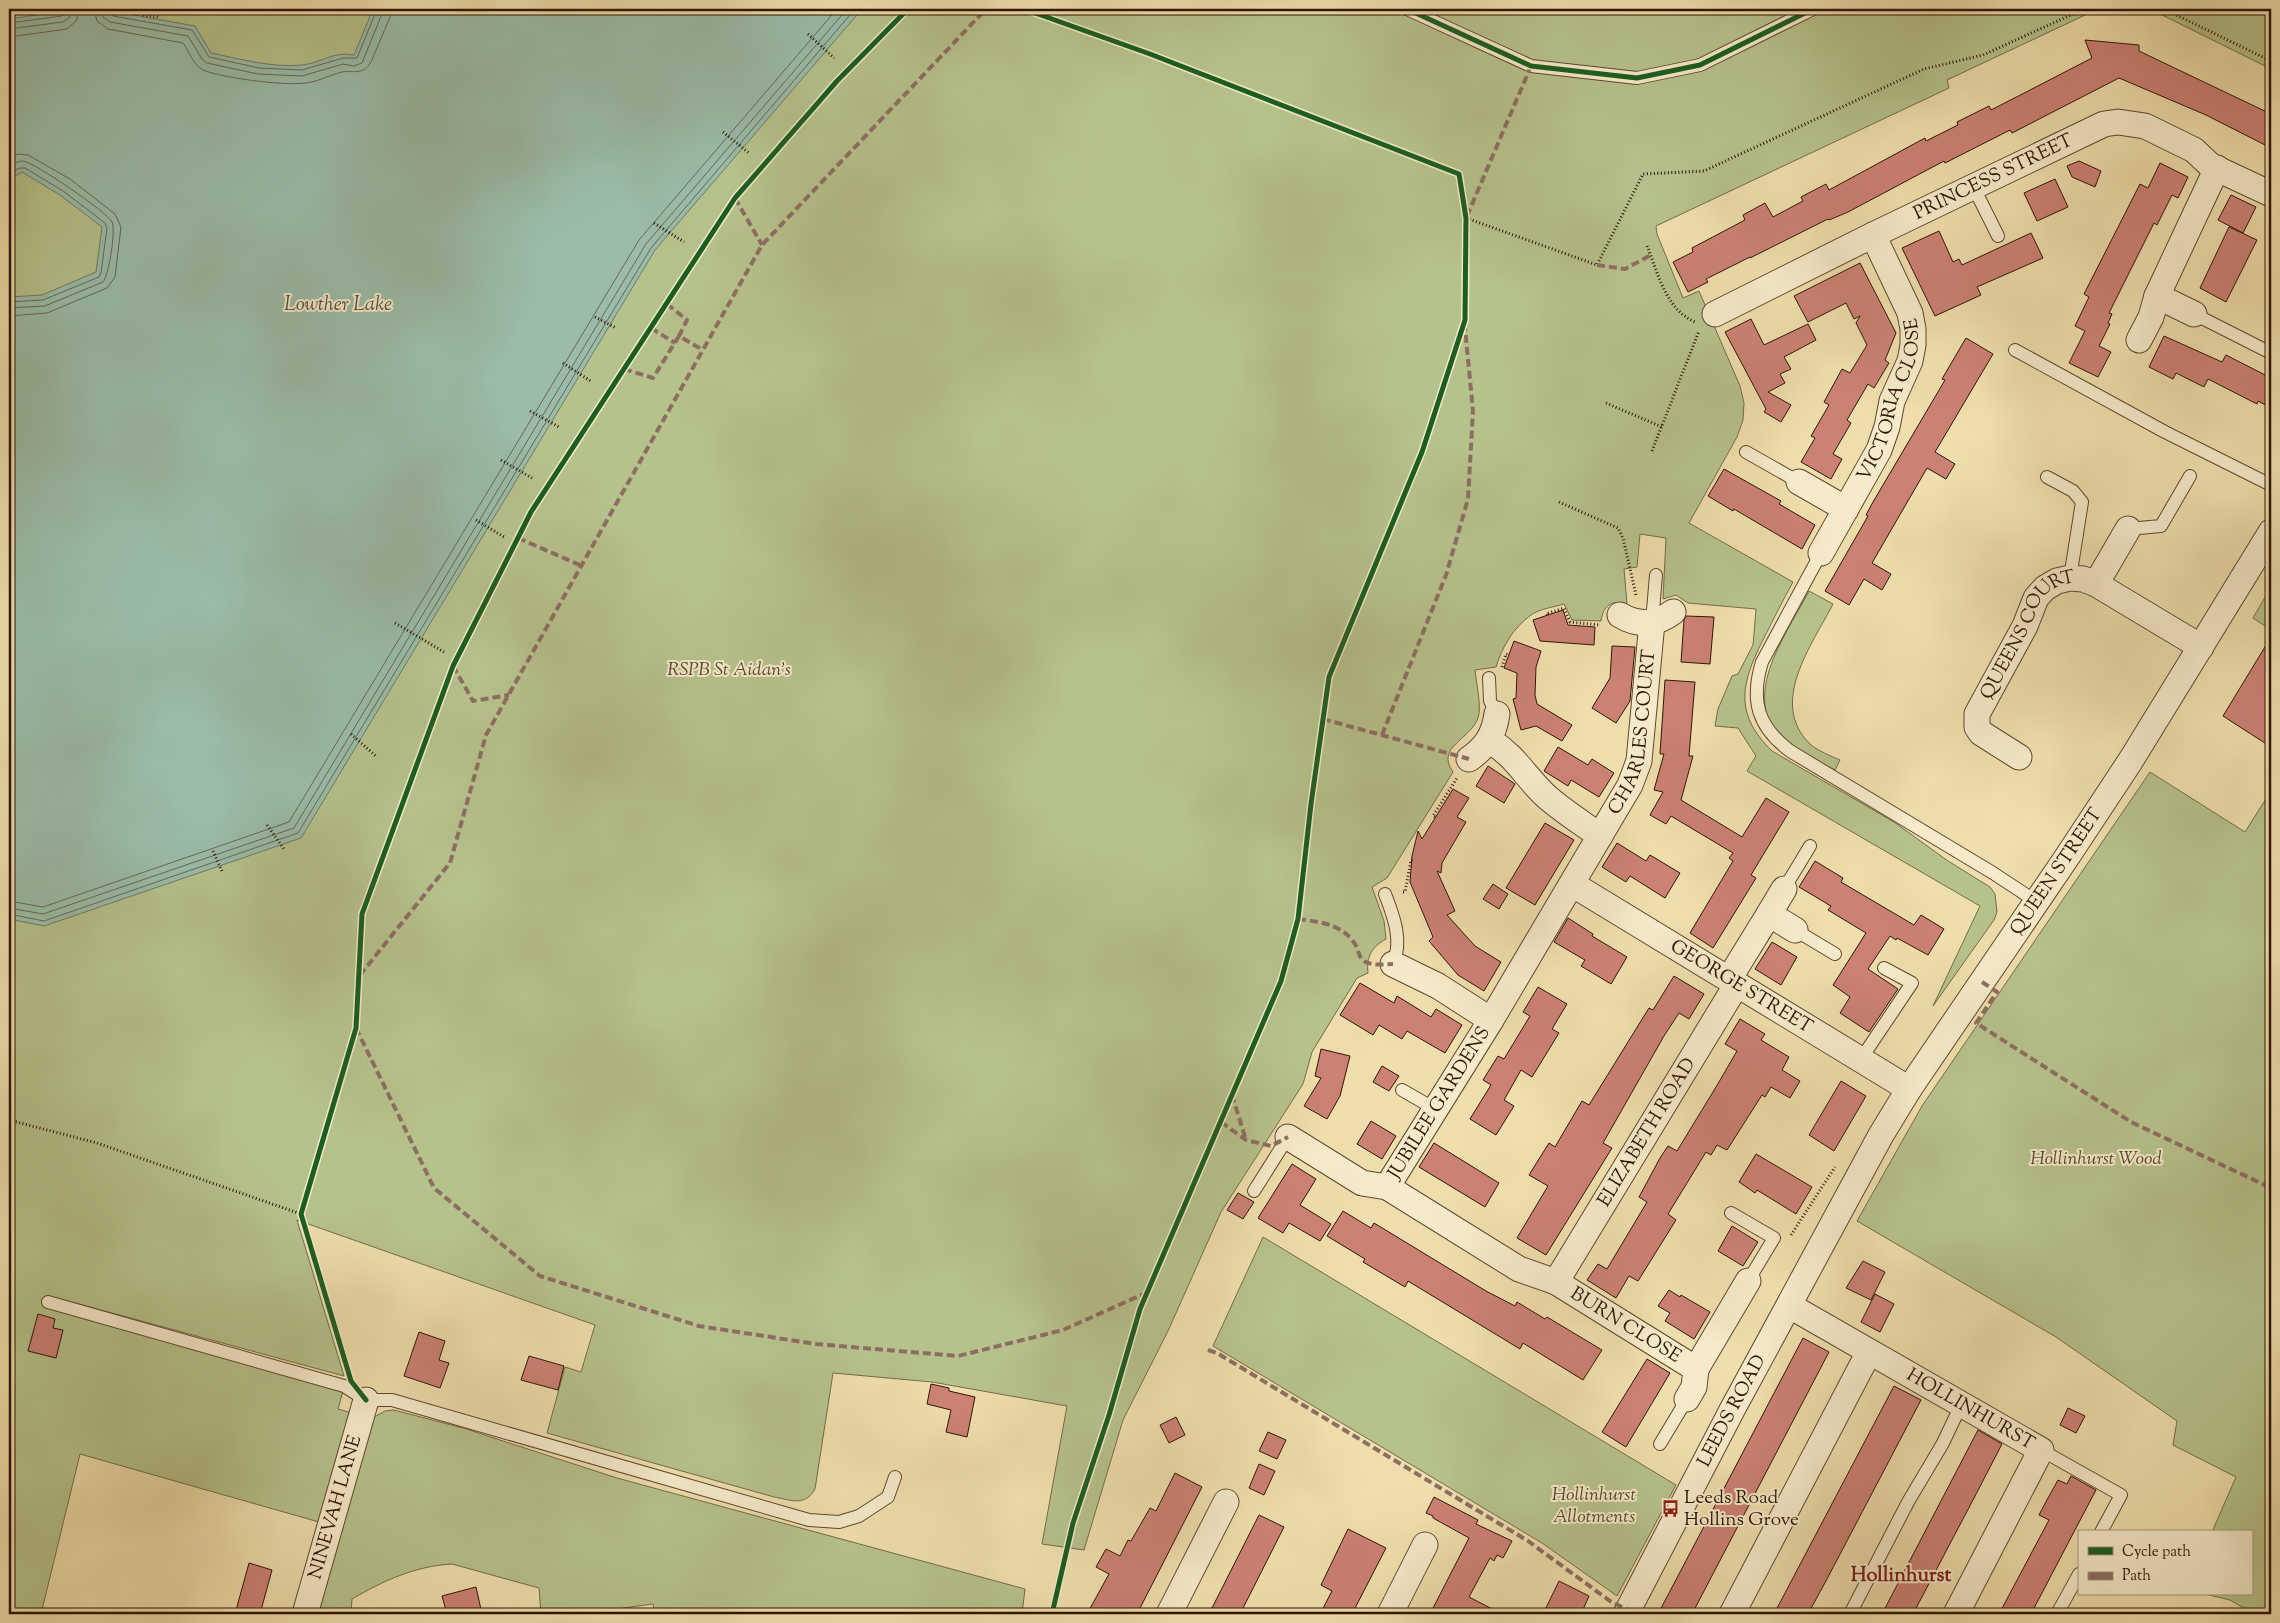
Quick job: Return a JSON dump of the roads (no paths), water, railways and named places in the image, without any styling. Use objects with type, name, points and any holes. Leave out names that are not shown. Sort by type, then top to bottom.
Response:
[{"type":"street","name":"PRINCESS STREET","points":[[1715,314],[1873,235],[2104,124],[2118,122],[2145,126],[2194,150],[2212,166],[2271,194]]},
{"type":"street","points":[[2139,340],[2218,168]]},
{"type":"street","name":"VICTORIA CLOSE","points":[[1821,552],[1881,444],[1892,401],[1910,361],[1913,345],[1910,313],[1873,235]]},
{"type":"street","points":[[2158,296],[2194,314]]},
{"type":"street","name":"VICTORIA CLOSE","points":[[1800,482],[1846,509]]},
{"type":"street","points":[[2096,584],[2128,529]]},
{"type":"street","name":"QUEEN STREET","points":[[1840,1211],[1881,1135],[1909,1089],[2126,768],[2271,532]]},
{"type":"street","name":"QUEENS COURT","points":[[2019,757],[1981,733],[1978,727],[1977,714],[2024,626],[2036,598],[2045,588],[2057,581],[2070,578],[2083,579],[2096,584],[2202,647]]},
{"type":"street","name":"CHARLES COURT","points":[[1572,884],[1630,785],[1638,761],[1644,619]]},
{"type":"street","points":[[1469,759],[1480,751],[1489,740],[1495,728],[1497,714]]},
{"type":"street","name":"CHARLES COURT","points":[[1489,740],[1515,759],[1533,783],[1548,798],[1600,836]]},
{"type":"street","name":"GEORGE STREET","points":[[1572,884],[1909,1089]]},
{"type":"street","name":"JUBILEE GARDENS","points":[[1387,1187],[1491,1020],[1572,884]]},
{"type":"street","name":"ELIZABETH ROAD","points":[[1556,1282],[1733,982],[1784,889]]},
{"type":"street","points":[[1769,914],[1795,930]]},
{"type":"street","name":"JUBILEE GARDENS","points":[[1393,964],[1438,986],[1491,1020]]},
{"type":"street","points":[[1288,1137],[1362,1183],[1387,1187]]},
{"type":"street","name":"BURN CLOSE","points":[[1387,1187],[1519,1270],[1556,1282],[1696,1369]]},
{"type":"street","name":"LEEDS ROAD","points":[[1626,1614],[1732,1410],[1840,1211]]},
{"type":"street","name":"BURN CLOSE","points":[[1687,1399],[1694,1387],[1696,1369],[1748,1281]]},
{"type":"street","name":"HOLLINHURST","points":[[1790,1306],[2041,1450],[1956,1614]]},
{"type":"street","points":[[1732,1614],[1869,1352]]},
{"type":"street","name":"NINEVAH LANE","points":[[305,1614],[366,1400]]},
{"type":"street","points":[[1169,1614],[1226,1502]]},
{"type":"street","points":[[1390,1614],[1425,1545]]},
{"type":"lane","points":[[1407,9],[1532,66],[1637,78],[1700,65],[1813,9]]},
{"type":"lane","points":[[1974,188],[1998,236]]},
{"type":"lane","points":[[2194,314],[2271,353]]},
{"type":"lane","points":[[2015,350],[2165,432],[2271,485]]},
{"type":"lane","points":[[1746,452],[1800,482]]},
{"type":"lane","points":[[2128,529],[2161,526],[2190,476]]},
{"type":"lane","points":[[2046,477],[2073,490],[2082,502],[2070,578]]},
{"type":"lane","points":[[1821,552],[1762,662],[1757,678],[1756,695],[1759,712],[1766,728],[1776,741],[1790,751],[1993,873],[2037,902]]},
{"type":"lane","points":[[1644,619],[1656,575]]},
{"type":"lane","points":[[1489,678],[1490,701],[1497,714]]},
{"type":"lane","points":[[1784,889],[1810,846]]},
{"type":"lane","points":[[1386,896],[1398,940],[1398,953],[1393,964]]},
{"type":"lane","points":[[1795,930],[1836,954]]},
{"type":"lane","points":[[1861,1059],[1912,983],[1884,968]]},
{"type":"lane","points":[[1402,1090],[1435,1109]]},
{"type":"lane","points":[[1254,1191],[1288,1137]]},
{"type":"lane","points":[[1731,1213],[1774,1238],[1748,1281]]},
{"type":"lane","points":[[48,1302],[344,1386],[366,1400],[392,1400],[809,1520],[839,1522],[859,1516],[888,1497],[895,1476]]},
{"type":"lane","points":[[1660,1444],[1687,1399]]},
{"type":"lane","points":[[1850,1614],[1908,1502],[1943,1443],[1962,1405]]},
{"type":"lane","points":[[2041,1450],[2121,1495],[2102,1530]]},
{"type":"lane","points":[[2058,1614],[2078,1576]]},
{"type":"water","name":"Lowther Lake","points":[[78,9],[100,9],[195,26],[211,53],[256,62],[291,66],[309,64],[333,56],[354,55],[373,9],[862,9],[655,250],[301,838],[44,926],[9,919],[9,297],[42,295],[96,272],[102,227],[60,195],[22,172],[9,179],[9,19]]},
{"type":"place","name":"Leeds Road Hollins Grove","points":[[1670,1509]]},
{"type":"district","name":"Hollinhurst","points":[[1901,1576]]},
{"type":"park label","name":"RSPB St Aidan's","points":[[729,670]]},
{"type":"park label","name":"Hollinhurst Wood","points":[[2096,1159]]},
{"type":"park label","name":"Hollinhurst Allotments","points":[[1594,1506]]}]
